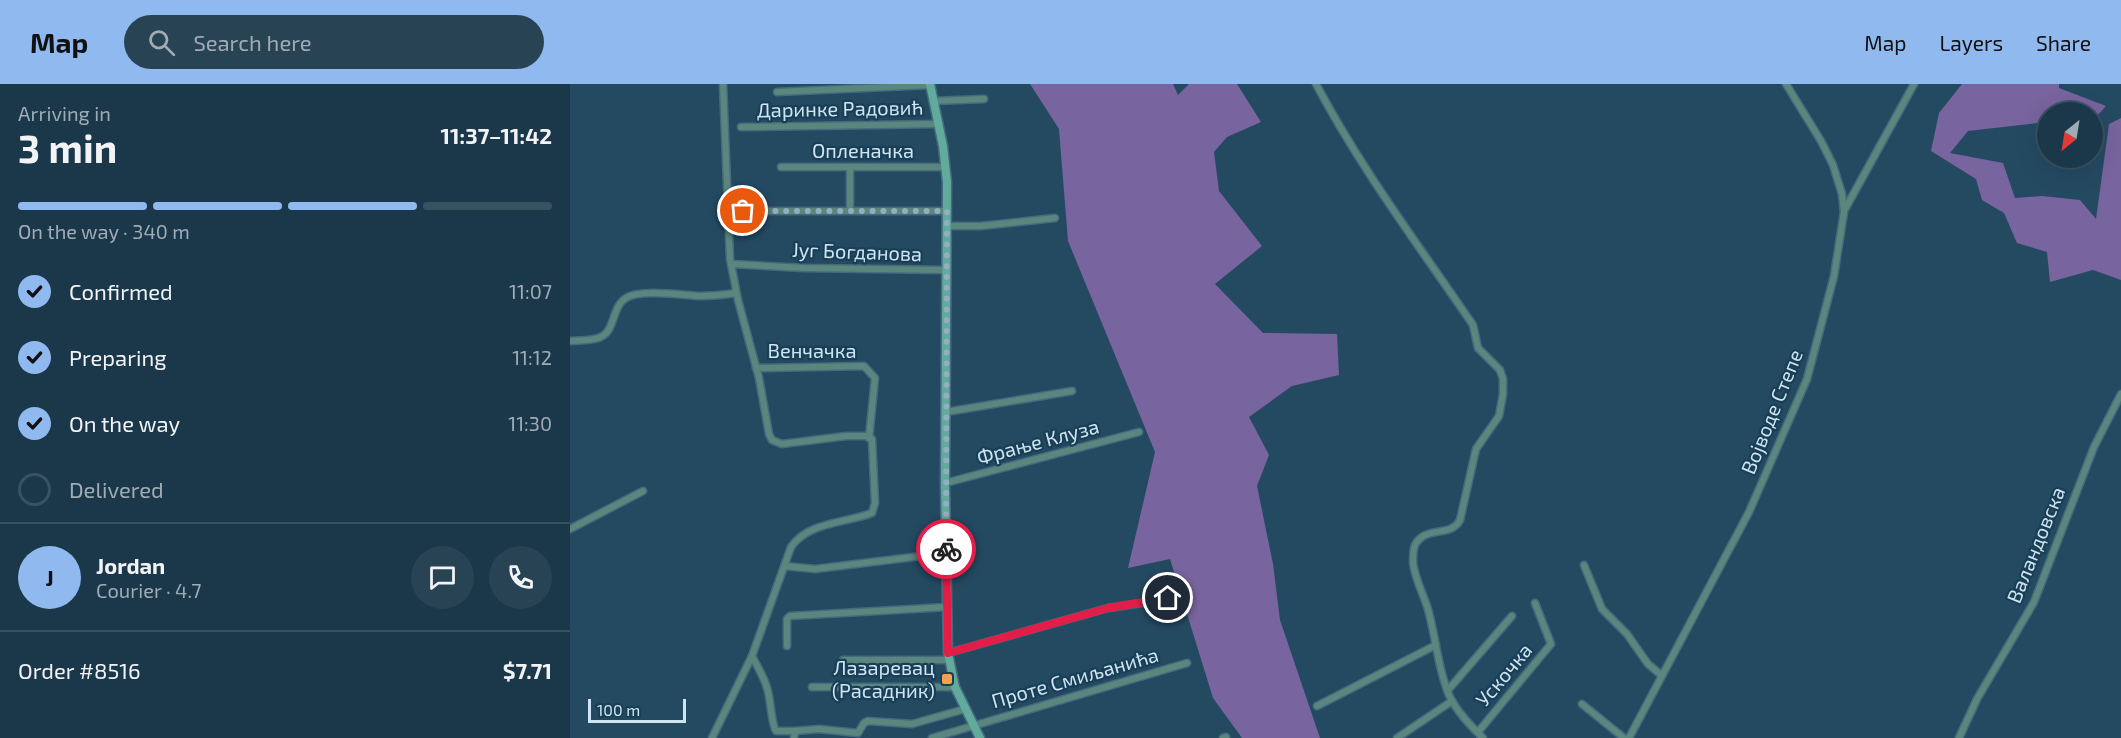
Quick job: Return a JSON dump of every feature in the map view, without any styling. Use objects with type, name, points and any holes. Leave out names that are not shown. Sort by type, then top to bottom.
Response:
[{"type":"street","points":[[723,84],[730,264],[756,368],[769,434],[772,440],[782,444],[846,436],[869,438]]},
{"type":"street","points":[[777,92],[930,84],[946,167],[945,483],[948,657],[955,687],[980,738]]},
{"type":"street","points":[[1316,84],[1336,123],[1360,161],[1473,325],[1478,348],[1502,374],[1503,394],[1499,416],[1476,449],[1457,526],[1421,537],[1413,549],[1413,564],[1418,585],[1452,701],[1483,738]]},
{"type":"street","name":"Војводе Степе","points":[[1629,738],[1749,512],[1807,380],[1834,276],[1844,212],[1842,194],[1833,165],[1821,141],[1786,84]]},
{"type":"street","points":[[1844,212],[1914,84]]},
{"type":"street","points":[[933,101],[984,99]]},
{"type":"street","name":"Даринке Радовић","points":[[741,127],[939,124]]},
{"type":"street","name":"Опленачка","points":[[781,167],[946,167]]},
{"type":"street","points":[[850,168],[850,210]]},
{"type":"street","points":[[728,211],[947,211]]},
{"type":"street","points":[[946,226],[981,226],[1055,218]]},
{"type":"street","name":"Југ Богданова","points":[[730,264],[804,268],[946,270]]},
{"type":"street","points":[[570,341],[597,338],[603,335],[609,329],[619,305],[626,297],[647,293],[708,296],[736,293]]},
{"type":"street","name":"Венчачка","points":[[756,368],[864,366],[875,378],[869,438],[873,442],[875,503],[872,513],[808,530],[797,538],[791,547],[785,566]]},
{"type":"street","points":[[946,412],[1072,391]]},
{"type":"street","name":"Валандовска","points":[[1959,738],[1977,699],[2034,602],[2094,447],[2121,394]]},
{"type":"street","name":"Фрање Клуза","points":[[945,483],[1139,432]]},
{"type":"street","points":[[570,529],[643,491]]},
{"type":"street","points":[[712,738],[752,656],[785,566],[815,569],[946,553]]},
{"type":"street","points":[[1584,565],[1602,609],[1627,634],[1648,664],[1661,675]]},
{"type":"street","points":[[843,660],[948,657],[1108,608],[1168,598]]},
{"type":"street","name":"Ускочка","points":[[1478,732],[1551,644],[1535,603]]},
{"type":"street","points":[[787,646],[787,619],[790,616],[947,607]]},
{"type":"street","points":[[1448,690],[1512,616]]},
{"type":"street","points":[[1317,706],[1436,645]]},
{"type":"street","points":[[752,656],[767,685],[773,711],[773,728],[776,731],[794,735],[819,729],[855,735],[868,721],[912,724],[964,709]]},
{"type":"street","name":"Проте Смиљанића","points":[[932,738],[1187,663]]},
{"type":"street","points":[[812,687],[955,687]]},
{"type":"street","points":[[1397,738],[1452,701]]},
{"type":"street","points":[[1582,704],[1624,738]]},
{"type":"shaded area","points":[[1030,84],[1173,84],[1178,95],[1189,84],[1237,84],[1261,122],[1227,137],[1214,152],[1219,191],[1262,246],[1215,284],[1263,333],[1337,334],[1339,375],[1292,386],[1249,417],[1269,455],[1257,486],[1273,564],[1280,620],[1320,738],[1242,738],[1213,698],[1170,559],[1128,568],[1155,452],[1068,241],[1059,129]]},
{"type":"shaded area","points":[[1962,84],[2059,84],[2059,88],[2096,102],[2037,102],[2037,123],[1968,131],[1950,153],[2003,163],[2015,198],[2042,196],[2080,200],[2096,219],[2109,124],[2121,118],[2121,280],[2093,270],[2050,282],[2047,252],[2017,243],[2004,213],[1982,200],[1976,179],[1931,151],[1939,113]]},
{"type":"way so far","points":[[743,211],[947,211],[946,549]]},
{"type":"place","name":"Лазаревац (Расадник)","points":[[947,679]]},
{"type":"route","points":[[946,549],[948,653],[1108,608],[1168,598]]}]
